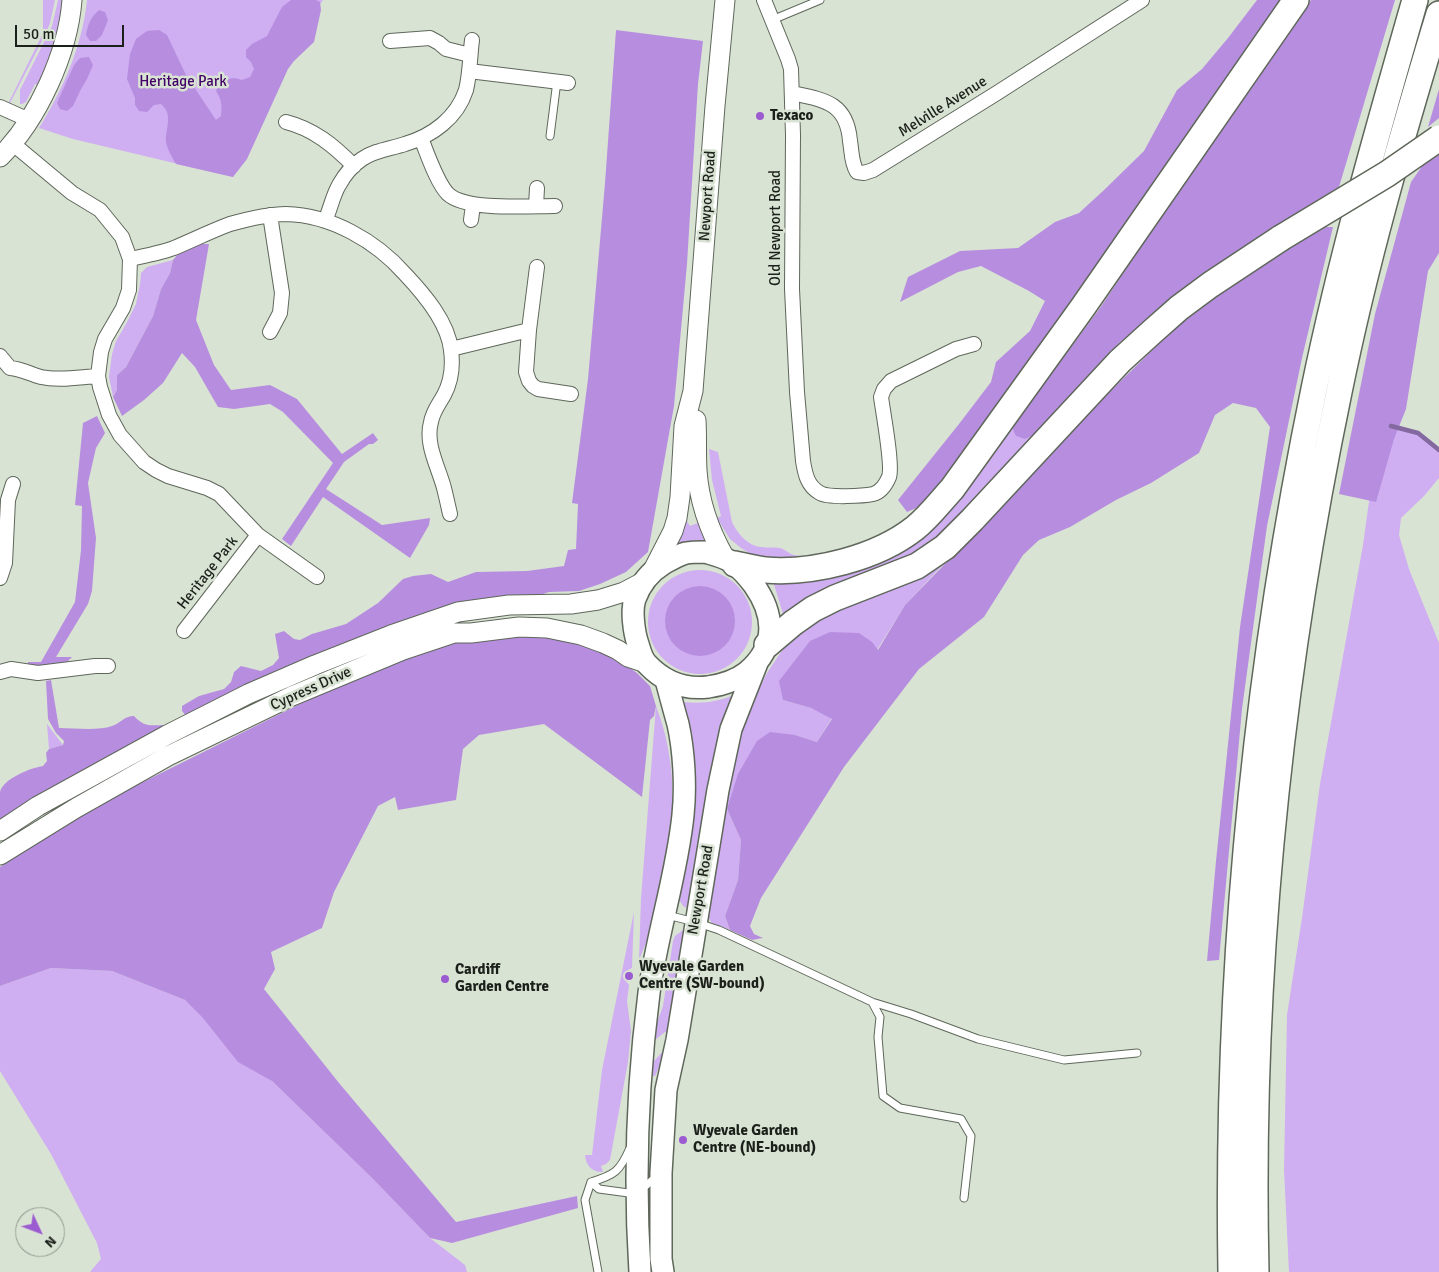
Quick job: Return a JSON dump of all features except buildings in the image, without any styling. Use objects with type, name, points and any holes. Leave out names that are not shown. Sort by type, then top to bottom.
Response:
[{"type":"highway","points":[[730,561],[764,570],[802,570],[848,561],[897,540],[914,529],[930,514],[952,489],[1082,307],[1296,0]]},
{"type":"highway","points":[[1231,1272],[1232,1090],[1238,940],[1246,843],[1270,635],[1299,466],[1331,311],[1354,219],[1415,0]]},
{"type":"highway","points":[[1256,1272],[1256,1142],[1260,1011],[1270,858],[1291,669],[1322,476],[1353,331],[1381,215],[1439,14]]},
{"type":"highway","points":[[762,654],[793,623],[813,609],[835,598],[917,566],[945,548],[1114,368],[1179,308],[1281,238],[1387,174],[1439,138]]},
{"type":"main road","points":[[705,552],[730,561],[749,579],[760,593],[768,610],[770,630],[762,654],[744,675],[714,686],[691,687],[677,685],[666,680],[646,663],[636,640],[633,612],[634,600],[649,576],[671,558],[686,553],[705,552]]},
{"type":"main road","name":"Newport Road","points":[[663,1272],[660,1172],[666,1090],[677,1040],[718,790],[731,729],[762,654]]},
{"type":"main road","name":"Newport Road","points":[[640,1272],[636,1194],[637,1132],[642,1061],[649,993],[657,944],[676,865],[684,814],[684,784],[678,726],[666,680]]},
{"type":"street","points":[[6,150],[29,120],[49,82],[56,66],[68,25],[72,0]]},
{"type":"street","name":"Newport Road","points":[[726,0],[715,106],[693,391],[697,469],[701,499],[712,534],[730,561]]},
{"type":"street","name":"Old Newport Road","points":[[764,0],[791,69],[792,289],[796,383],[802,460],[805,476],[812,486],[820,493],[834,496],[874,494],[883,488],[890,476],[882,397],[884,389],[891,381],[956,349],[974,344]]},
{"type":"street","name":"Melville Avenue","points":[[792,93],[828,102],[838,109],[846,120],[849,129],[853,164],[857,172],[864,174],[1142,0]]},
{"type":"street","points":[[390,41],[430,38],[446,49],[470,55]]},
{"type":"street","points":[[325,221],[339,185],[362,159],[376,151],[406,144],[421,138],[445,124],[466,90],[472,40]]},
{"type":"street","points":[[469,71],[563,82]]},
{"type":"street","points":[[0,107],[29,120]]},
{"type":"street","points":[[286,122],[298,125],[331,144],[354,166]]},
{"type":"street","points":[[421,138],[442,185],[448,194],[456,200],[474,205],[555,206]]},
{"type":"street","name":"Heritage Park","points":[[6,150],[100,210],[122,237],[130,259],[129,290],[123,308],[105,339],[101,352],[98,376],[113,423],[120,435],[144,462],[168,476],[207,488],[218,494],[258,535],[317,577]]},
{"type":"street","points":[[536,206],[537,188]]},
{"type":"street","points":[[470,220],[474,205]]},
{"type":"street","points":[[130,259],[172,249],[231,224],[270,215],[287,214],[315,218],[344,228],[365,240],[385,255],[402,270],[426,297],[440,320],[451,348],[452,364],[450,378],[445,393],[435,409],[429,436],[450,514]]},
{"type":"street","points":[[270,215],[282,294],[280,313],[270,332]]},
{"type":"street","points":[[537,267],[526,372],[529,381],[538,389],[571,394]]},
{"type":"street","points":[[451,348],[529,330]]},
{"type":"street","points":[[0,356],[10,368],[22,369],[42,377],[58,379],[98,376]]},
{"type":"street","name":"Newport Road","points":[[649,576],[673,531],[677,518],[684,426],[693,391]]},
{"type":"street","points":[[0,578],[5,564],[8,500],[13,484]]},
{"type":"street","name":"Heritage Park","points":[[184,630],[258,535]]},
{"type":"street","name":"Cypress Drive","points":[[0,831],[38,806],[167,735],[248,694],[315,664],[458,612],[509,605],[583,603],[624,592],[649,576]]},
{"type":"street","name":"Cypress Drive","points":[[0,855],[76,808],[168,756],[292,696],[404,650],[454,633],[471,633],[519,626],[548,628],[581,635],[618,650],[628,657],[646,663]]},
{"type":"street","points":[[5,670],[38,673],[108,666]]},
{"type":"lane","points":[[772,20],[820,0]]},
{"type":"lane","points":[[550,136],[563,82]]},
{"type":"lane","points":[[664,915],[719,930],[872,1002],[911,1014],[978,1039],[1064,1060],[1136,1053]]},
{"type":"lane","points":[[872,1002],[880,1017],[878,1037],[883,1096],[900,1108],[961,1118],[971,1136],[964,1198]]},
{"type":"lane","points":[[591,1182],[608,1177],[615,1172],[628,1154],[637,1132]]},
{"type":"lane","points":[[591,1182],[599,1188],[636,1194],[660,1172]]},
{"type":"lane","points":[[591,1182],[585,1200],[598,1272]]},
{"type":"green space","points":[[43,0],[55,0],[50,23],[9,105],[43,33]]},
{"type":"green space","points":[[58,0],[65,0],[61,25],[40,86],[35,84],[26,102],[20,104],[20,90],[52,26]]},
{"type":"green space","name":"Heritage Park","points":[[87,0],[323,0],[288,50],[233,177],[73,139],[39,128],[56,98],[76,51]]},
{"type":"green space","points":[[291,0],[316,0],[320,2],[321,10],[314,42],[288,69],[247,159],[233,177],[176,164],[166,141],[168,114],[165,109],[161,104],[154,105],[147,112],[139,111],[135,105],[135,98],[127,79],[130,54],[136,39],[147,31],[159,30],[167,35],[186,75],[216,120],[221,116],[220,100],[216,91],[218,85],[227,79],[235,78],[242,80],[250,77],[254,69],[246,57],[246,50],[252,44],[267,36],[282,7]]},
{"type":"green space","points":[[1257,0],[1282,0],[1191,136],[928,503],[907,512],[898,500],[991,382],[996,362],[1030,331],[1045,301],[981,266],[958,272],[900,302],[908,277],[960,251],[1018,248],[1055,222],[1079,213],[1144,151],[1177,90],[1202,69]]},
{"type":"green space","points":[[1311,0],[1395,0],[1339,187],[1276,226],[1159,311],[1120,342],[1043,431],[1025,439],[1016,436],[1012,427],[1100,308],[1207,148]]},
{"type":"green space","points":[[99,10],[105,12],[108,20],[102,35],[96,41],[90,41],[86,35],[88,27],[92,18]]},
{"type":"green space","points":[[616,30],[703,41],[698,84],[687,264],[674,406],[648,552],[626,572],[600,584],[579,591],[549,592],[531,598],[504,599],[187,717],[182,711],[182,706],[199,696],[224,689],[231,682],[234,672],[241,666],[261,671],[273,665],[279,658],[275,634],[284,631],[294,639],[300,640],[312,634],[346,624],[378,603],[403,579],[413,576],[431,574],[448,582],[476,572],[527,571],[564,566],[568,550],[576,549],[578,504],[572,503],[588,379]]},
{"type":"green space","points":[[89,57],[93,65],[73,106],[67,111],[60,109],[57,103],[74,65],[80,58]]},
{"type":"green space","points":[[1439,89],[1439,118],[1428,127]]},
{"type":"green space","points":[[1439,150],[1439,253],[1428,271],[1406,409],[1394,439],[1376,502],[1339,494],[1375,314],[1411,182],[1427,159]]},
{"type":"green space","points":[[1326,227],[1333,227],[1302,358],[1267,526],[1242,709],[1219,960],[1207,961],[1216,861],[1240,627],[1270,427],[1256,408],[1233,403],[1215,415],[1199,453],[1151,483],[1116,500],[1070,527],[1039,540],[1023,555],[984,617],[919,669],[844,767],[761,898],[750,926],[754,934],[763,938],[752,940],[730,930],[725,916],[738,880],[741,840],[727,809],[738,774],[757,741],[770,732],[795,735],[817,742],[832,719],[811,708],[783,700],[779,681],[810,641],[830,632],[859,633],[872,642],[878,650],[905,605],[1014,493],[1089,412],[1174,329],[1232,285],[1287,249]]},
{"type":"green space","points":[[195,244],[209,244],[196,320],[214,365],[231,390],[270,385],[297,399],[342,454],[373,433],[378,440],[373,444],[369,444],[344,462],[326,489],[382,525],[430,518],[429,525],[410,558],[323,497],[291,546],[282,539],[333,463],[283,412],[270,404],[234,409],[218,407],[195,367],[182,353],[163,383],[122,416],[113,397],[117,390],[117,375],[126,367],[153,316],[161,289],[170,273],[173,260],[184,247]]},
{"type":"green space","points":[[173,260],[170,273],[161,289],[153,316],[126,367],[117,375],[117,390],[113,397],[109,377],[112,354],[116,341],[136,304],[141,273],[147,267]]},
{"type":"green space","points":[[97,416],[105,433],[96,448],[88,483],[96,538],[92,591],[88,604],[56,657],[72,657],[66,663],[43,668],[28,666],[28,662],[41,662],[75,602],[81,550],[82,506],[75,505],[83,423]]},
{"type":"green space","points":[[1391,426],[1418,433],[1439,450],[1439,478],[1424,496],[1401,518],[1399,535],[1409,569],[1439,643],[1439,1272],[1289,1272],[1284,1170],[1287,1015],[1320,784],[1363,545],[1371,487]]},
{"type":"green space","points":[[1012,427],[1017,436],[1043,431],[943,536],[901,563],[808,596],[783,614],[773,581],[804,580],[958,500]]},
{"type":"green space","points":[[709,449],[718,452],[732,522],[744,538],[756,546],[780,548],[790,554],[817,558],[763,558],[751,554],[730,539],[717,518],[721,516],[712,480]]},
{"type":"green space","points":[[686,520],[690,526],[698,523],[705,541],[676,544]]},
{"type":"green space","points":[[954,553],[905,605],[877,650],[783,700],[811,708],[832,718],[817,742],[795,735],[727,809],[741,840],[738,880],[725,916],[730,930],[712,923],[705,913],[731,760],[751,704],[767,673],[783,649],[807,626],[844,605]]},
{"type":"green space","points":[[700,570],[720,574],[737,585],[748,602],[752,622],[748,642],[737,659],[720,670],[700,674],[680,670],[663,659],[652,642],[648,622],[652,602],[663,585],[680,574]]},
{"type":"green space","points":[[707,586],[720,592],[729,601],[733,607],[735,621],[733,635],[725,646],[714,654],[693,656],[686,654],[675,646],[667,635],[665,614],[667,607],[675,596],[686,588]]},
{"type":"green space","points":[[520,632],[567,637],[623,663],[650,686],[656,706],[654,716],[650,720],[642,797],[544,724],[479,735],[463,749],[456,800],[398,810],[395,797],[378,806],[334,892],[322,928],[271,952],[275,969],[264,989],[339,1083],[456,1222],[577,1196],[578,1208],[452,1243],[430,1238],[373,1179],[272,1081],[238,1062],[203,1018],[185,1000],[112,971],[51,968],[0,986],[0,867],[56,830],[111,798],[344,682],[451,641]]},
{"type":"green space","points":[[51,680],[59,728],[106,728],[134,716],[145,724],[166,725],[0,821],[0,792],[2,787],[18,775],[43,766],[47,761],[46,753],[49,749],[63,745],[64,741],[56,733],[48,719],[46,681]]},
{"type":"green space","points":[[734,695],[689,909],[683,906],[677,896],[694,776],[692,736],[683,702],[709,702]]},
{"type":"green space","points":[[656,706],[668,750],[671,772],[672,816],[658,907],[639,960],[641,898]]},
{"type":"green space","points":[[47,724],[63,745],[49,749]]},
{"type":"green space","points":[[634,912],[632,968],[628,970],[626,981],[629,985],[627,1001],[631,1031],[628,1062],[610,1160],[601,1166],[603,1172],[599,1172],[590,1168],[585,1155],[592,1155],[602,1070]]},
{"type":"green space","points":[[686,930],[669,1032],[665,1032],[655,1040],[654,1047],[652,1047],[653,1034],[663,1006],[673,941],[675,936]]},
{"type":"green space","points":[[51,968],[112,971],[185,1000],[373,1179],[430,1238],[465,1265],[467,1272],[90,1272],[101,1259],[97,1243],[51,1154],[0,1071],[0,986]]},
{"type":"green space","points":[[664,1050],[666,1052],[655,1076],[650,1076],[651,1060],[655,1060]]},
{"type":"waterway","points":[[1391,426],[1418,433],[1439,450]]},
{"type":"place","name":"Texaco","points":[[760,116]]},
{"type":"place","name":"Wyevale Garden Centre (SW-bound)","points":[[629,976]]},
{"type":"place","name":"Cardiff Garden Centre","points":[[445,979]]},
{"type":"place","name":"Wyevale Garden Centre (NE-bound)","points":[[683,1140]]}]
